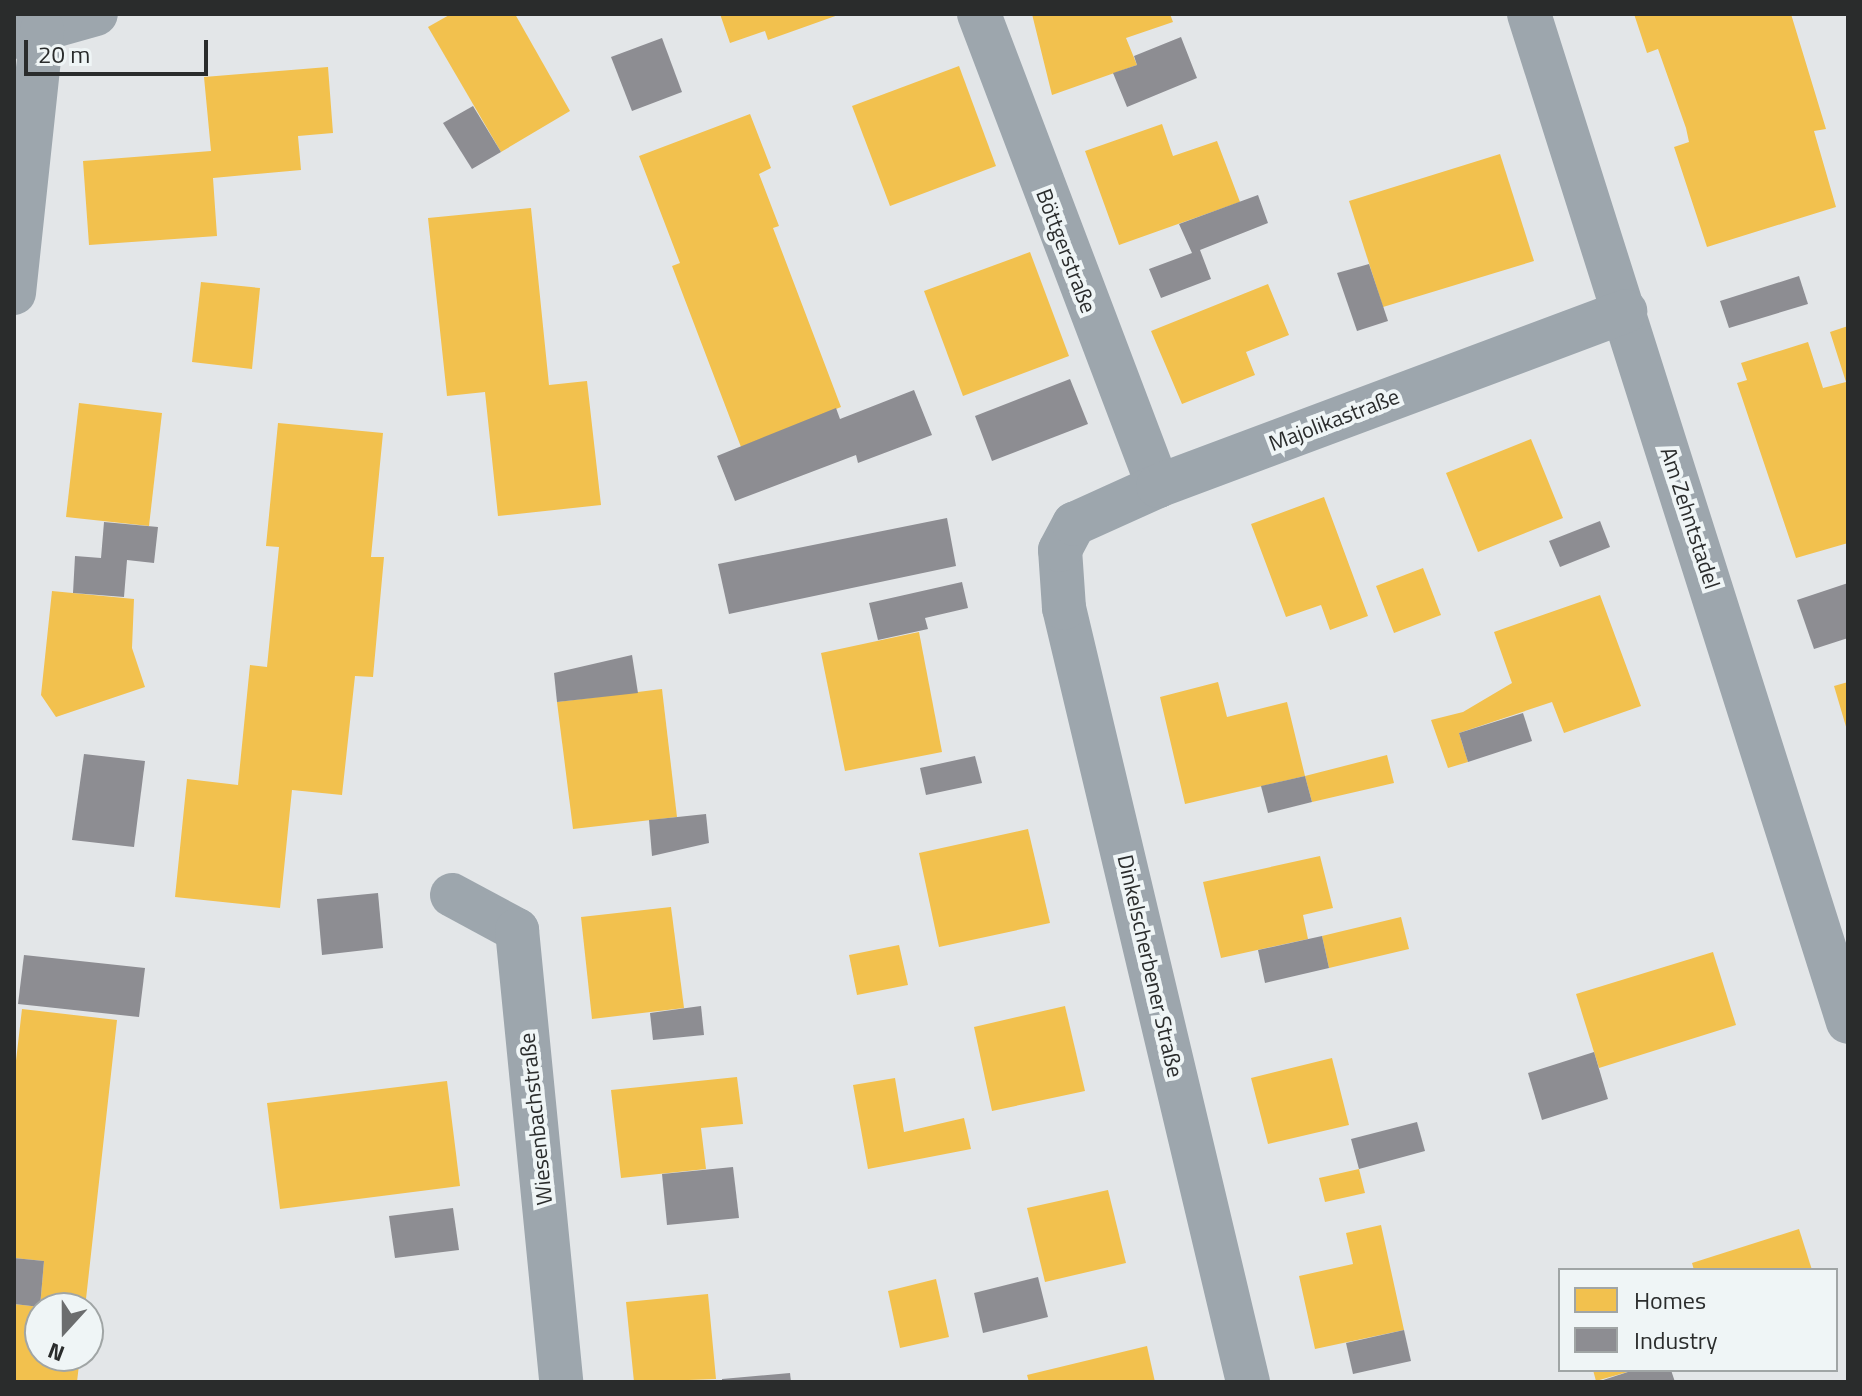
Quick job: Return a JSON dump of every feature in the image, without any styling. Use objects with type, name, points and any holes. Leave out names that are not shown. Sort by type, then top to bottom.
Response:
[{"type":"street","points":[[14,293],[28,33],[96,14]]},
{"type":"street","name":"Böttgerstraße","points":[[979,14],[1158,486]]},
{"type":"street","name":"Am Zehntstadel","points":[[1529,14],[1848,1022]]},
{"type":"street","name":"Majolikastraße","points":[[1060,550],[1074,524],[1158,486],[1625,311]]},
{"type":"street","name":"Dinkelscherbener Straße","points":[[1060,550],[1064,608],[1248,1382]]},
{"type":"street","name":"Wiesenbachstraße","points":[[452,895],[517,930],[561,1382]]},
{"type":"building: Homes","points":[[451,14],[515,14],[570,111],[501,152],[428,27]]},
{"type":"building: Homes","points":[[720,14],[841,14],[768,40],[765,31],[730,43]]},
{"type":"building: Homes","points":[[1032,14],[1170,14],[1173,22],[1126,38],[1137,65],[1052,95]]},
{"type":"building: Homes","points":[[1634,14],[1791,14],[1826,129],[1814,131],[1836,207],[1707,247],[1674,147],[1689,142],[1686,128],[1658,49],[1647,53]]},
{"type":"building: Homes","points":[[959,66],[996,166],[890,206],[852,106]]},
{"type":"building: Homes","points":[[328,67],[333,133],[298,136],[301,170],[213,178],[217,236],[89,245],[83,161],[211,151],[204,77]]},
{"type":"building: Homes","points":[[750,114],[771,168],[759,174],[779,226],[773,228],[841,407],[741,447],[672,266],[680,263],[639,156]]},
{"type":"building: Homes","points":[[1162,124],[1173,156],[1217,141],[1240,202],[1119,245],[1085,151]]},
{"type":"building: Homes","points":[[1500,154],[1534,261],[1383,307],[1349,201]]},
{"type":"building: Homes","points":[[531,208],[549,385],[587,381],[601,505],[498,516],[485,392],[447,396],[428,218]]},
{"type":"building: Homes","points":[[1030,252],[1069,356],[963,396],[924,291]]},
{"type":"building: Homes","points":[[201,282],[260,288],[252,369],[192,362]]},
{"type":"building: Homes","points":[[1268,284],[1289,335],[1246,352],[1255,375],[1182,404],[1151,331]]},
{"type":"building: Homes","points":[[1848,326],[1848,543],[1796,558],[1737,383],[1747,380],[1741,363],[1808,342],[1823,388],[1846,382],[1830,332]]},
{"type":"building: Homes","points":[[79,403],[162,413],[149,526],[66,517]]},
{"type":"building: Homes","points":[[278,423],[383,433],[371,557],[384,557],[373,677],[355,676],[342,795],[292,790],[280,908],[175,897],[187,779],[238,785],[250,665],[267,667],[279,547],[266,546]]},
{"type":"building: Homes","points":[[1531,439],[1563,518],[1478,552],[1446,473]]},
{"type":"building: Homes","points":[[1324,497],[1368,616],[1330,630],[1321,605],[1286,617],[1251,524]]},
{"type":"building: Homes","points":[[1423,568],[1441,615],[1394,633],[1376,586]]},
{"type":"building: Homes","points":[[52,591],[134,599],[132,648],[145,687],[56,717],[41,695]]},
{"type":"building: Homes","points":[[1600,595],[1641,706],[1564,733],[1552,702],[1459,733],[1468,762],[1448,768],[1431,720],[1463,712],[1512,683],[1494,632]]},
{"type":"building: Homes","points":[[919,632],[942,752],[845,771],[821,653]]},
{"type":"building: Homes","points":[[1218,682],[1227,717],[1287,702],[1305,776],[1185,804],[1160,697]]},
{"type":"building: Homes","points":[[1848,682],[1848,730],[1847,730],[1834,686]]},
{"type":"building: Homes","points":[[662,689],[677,817],[573,829],[557,702]]},
{"type":"building: Homes","points":[[1387,755],[1394,783],[1312,802],[1305,776]]},
{"type":"building: Homes","points":[[1028,829],[1050,923],[939,947],[919,853]]},
{"type":"building: Homes","points":[[1320,856],[1333,908],[1303,915],[1308,939],[1221,958],[1203,882]]},
{"type":"building: Homes","points":[[671,907],[684,1008],[592,1019],[581,917]]},
{"type":"building: Homes","points":[[1401,917],[1409,949],[1329,968],[1322,936]]},
{"type":"building: Homes","points":[[899,945],[908,985],[857,995],[849,955]]},
{"type":"building: Homes","points":[[1713,952],[1736,1025],[1599,1068],[1576,994]]},
{"type":"building: Homes","points":[[1065,1006],[1085,1091],[992,1111],[974,1027]]},
{"type":"building: Homes","points":[[22,1009],[117,1020],[87,1292],[41,1292],[44,1261],[14,1258],[14,1078]]},
{"type":"building: Homes","points":[[1332,1058],[1349,1125],[1268,1144],[1251,1078]]},
{"type":"building: Homes","points":[[737,1077],[743,1124],[701,1128],[706,1169],[621,1178],[611,1090]]},
{"type":"building: Homes","points":[[895,1078],[904,1132],[964,1118],[971,1149],[868,1169],[853,1085]]},
{"type":"building: Homes","points":[[447,1081],[460,1186],[280,1209],[267,1103]]},
{"type":"building: Homes","points":[[1359,1169],[1365,1193],[1325,1202],[1319,1178]]},
{"type":"building: Homes","points":[[1108,1190],[1126,1263],[1045,1282],[1027,1208]]},
{"type":"building: Homes","points":[[1381,1225],[1404,1330],[1315,1349],[1299,1276],[1353,1264],[1346,1233]]},
{"type":"building: Homes","points":[[1799,1229],[1811,1268],[1693,1268],[1692,1263]]},
{"type":"building: Homes","points":[[936,1279],[949,1337],[900,1348],[888,1291]]},
{"type":"building: Homes","points":[[708,1294],[716,1379],[634,1382],[626,1302]]},
{"type":"building: Homes","points":[[14,1304],[24,1305],[24,1372],[78,1372],[77,1382],[14,1382]]},
{"type":"building: Homes","points":[[1147,1346],[1155,1382],[1029,1382],[1027,1375]]},
{"type":"building: Homes","points":[[1594,1372],[1628,1372],[1596,1381]]},
{"type":"building: Industry","points":[[1181,37],[1197,78],[1127,107],[1113,73],[1137,65],[1134,56]]},
{"type":"building: Industry","points":[[662,38],[682,92],[632,111],[611,57]]},
{"type":"building: Industry","points":[[473,106],[501,152],[472,169],[443,123]]},
{"type":"building: Industry","points":[[1258,195],[1268,223],[1200,250],[1211,279],[1161,298],[1149,269],[1192,253],[1179,224]]},
{"type":"building: Industry","points":[[1369,264],[1388,321],[1357,331],[1337,273]]},
{"type":"building: Industry","points":[[1799,276],[1808,304],[1729,328],[1720,301]]},
{"type":"building: Industry","points":[[1070,379],[1088,424],[992,461],[975,416]]},
{"type":"building: Industry","points":[[914,390],[932,435],[858,463],[856,455],[735,501],[717,456],[836,408],[840,419]]},
{"type":"building: Industry","points":[[947,518],[956,566],[729,614],[718,564]]},
{"type":"building: Industry","points":[[1600,521],[1610,547],[1560,567],[1549,541]]},
{"type":"building: Industry","points":[[104,522],[158,527],[154,563],[127,560],[124,597],[73,593],[75,556],[101,558]]},
{"type":"building: Industry","points":[[962,582],[968,608],[925,618],[928,629],[878,640],[869,603]]},
{"type":"building: Industry","points":[[1848,583],[1848,638],[1814,649],[1797,600]]},
{"type":"building: Industry","points":[[632,655],[638,693],[557,702],[554,673]]},
{"type":"building: Industry","points":[[1523,713],[1532,741],[1468,762],[1459,733]]},
{"type":"building: Industry","points":[[84,754],[145,761],[134,847],[72,840]]},
{"type":"building: Industry","points":[[975,756],[982,783],[926,795],[920,768]]},
{"type":"building: Industry","points":[[1305,776],[1312,802],[1268,813],[1261,786]]},
{"type":"building: Industry","points":[[706,814],[709,843],[652,856],[649,820]]},
{"type":"building: Industry","points":[[378,893],[383,948],[322,955],[317,899]]},
{"type":"building: Industry","points":[[1322,936],[1329,968],[1265,983],[1258,950]]},
{"type":"building: Industry","points":[[24,955],[145,968],[139,1017],[18,1004]]},
{"type":"building: Industry","points":[[701,1006],[704,1035],[653,1040],[650,1013]]},
{"type":"building: Industry","points":[[1594,1052],[1608,1099],[1542,1120],[1528,1073]]},
{"type":"building: Industry","points":[[1417,1122],[1425,1151],[1359,1169],[1351,1139]]},
{"type":"building: Industry","points":[[733,1167],[739,1218],[667,1225],[662,1174]]},
{"type":"building: Industry","points":[[453,1208],[459,1250],[395,1258],[389,1216]]},
{"type":"building: Industry","points":[[14,1258],[44,1261],[41,1292],[24,1292],[24,1305],[14,1304]]},
{"type":"building: Industry","points":[[1038,1277],[1048,1317],[983,1333],[974,1293]]},
{"type":"building: Industry","points":[[1404,1330],[1411,1361],[1353,1374],[1346,1343]]},
{"type":"building: Industry","points":[[1628,1372],[1672,1372],[1675,1382],[1597,1382]]},
{"type":"building: Industry","points":[[790,1373],[791,1382],[722,1382],[722,1379]]}]
